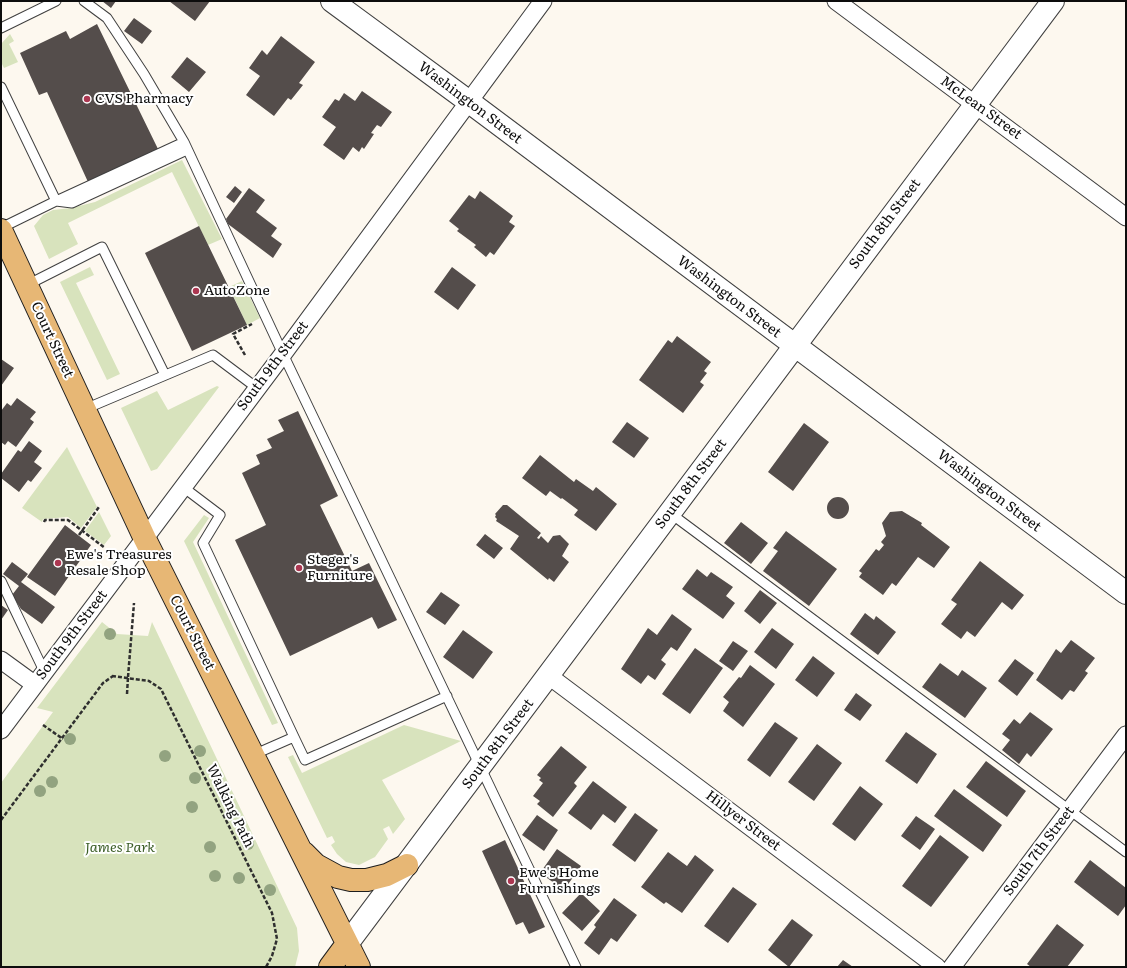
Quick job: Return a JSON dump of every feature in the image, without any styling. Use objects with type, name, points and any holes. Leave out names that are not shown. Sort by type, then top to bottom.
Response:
[{"type":"main road","name":"Court Street","points":[[1,229],[145,539],[358,967]]},
{"type":"main road","points":[[300,849],[316,865],[338,877],[351,880],[367,880],[387,875],[407,865]]},
{"type":"main road","name":"South 8th Street","points":[[330,967],[347,944]]},
{"type":"street","name":"Washington Street","points":[[332,1],[1126,593]]},
{"type":"street","name":"South 9th Street","points":[[1,730],[283,354],[543,1]]},
{"type":"street","name":"McLean Street","points":[[836,1],[1126,217]]},
{"type":"street","name":"South 8th Street","points":[[347,944],[1053,1]]},
{"type":"street","points":[[1,660],[39,678]]},
{"type":"street","name":"Hillyer Street","points":[[549,676],[937,967]]},
{"type":"street","name":"South 7th Street","points":[[952,967],[1126,735]]},
{"type":"lane","points":[[1,28],[56,1]]},
{"type":"lane","points":[[84,1],[107,18],[144,74],[186,146],[265,318],[576,967]]},
{"type":"lane","points":[[1,87],[56,201]]},
{"type":"lane","points":[[1,229],[56,201],[72,203],[186,146]]},
{"type":"lane","points":[[26,285],[102,247],[165,375]]},
{"type":"lane","points":[[84,409],[214,355],[257,388]]},
{"type":"lane","points":[[183,487],[220,515],[203,543],[305,760],[447,696]]},
{"type":"lane","points":[[670,513],[1126,852]]},
{"type":"lane","points":[[1,581],[39,678]]},
{"type":"lane","points":[[253,755],[294,737]]},
{"type":"path","points":[[245,355],[233,334],[265,318]]},
{"type":"path","points":[[78,535],[100,507]]},
{"type":"path","points":[[44,522],[45,520],[68,520],[105,548]]},
{"type":"path","points":[[127,694],[134,603]]},
{"type":"path","name":"Walking Path","points":[[1,820],[63,739],[103,683],[112,676],[149,681],[161,689],[272,913],[277,940],[272,956],[266,967]]},
{"type":"path","points":[[43,725],[63,739]]},
{"type":"green space","points":[[10,34],[14,41],[9,44],[18,62],[4,68],[1,62],[1,44]]},
{"type":"green space","points":[[182,160],[222,239],[208,245],[172,172],[68,223],[78,244],[49,259],[34,226],[43,215],[53,210],[71,208],[95,202]]},
{"type":"green space","points":[[90,267],[94,275],[76,283],[120,374],[107,380],[60,282]]},
{"type":"green space","points":[[242,281],[260,318],[247,325],[229,287]]},
{"type":"green space","points":[[217,386],[219,387],[157,469],[151,471],[121,408],[157,391],[168,410]]},
{"type":"green space","points":[[67,447],[97,507],[81,528],[68,517],[43,519],[42,522],[22,508]]},
{"type":"green space","points":[[99,512],[111,536],[104,545],[85,531]]},
{"type":"green space","points":[[204,515],[209,518],[193,542],[278,723],[272,725],[184,541]]},
{"type":"green space","name":"James Park","points":[[102,622],[117,634],[148,636],[152,622],[297,928],[299,951],[295,967],[1,967],[1,783],[53,712],[37,708]]},
{"type":"green space","points":[[404,725],[461,741],[382,780],[405,819],[393,834],[389,826],[383,829],[388,839],[375,857],[359,865],[346,862],[337,854],[331,845],[335,842],[332,836],[327,838],[288,757],[293,755],[302,773]]},
{"type":"building","points":[[102,1],[116,1],[111,8]]},
{"type":"building","points":[[169,1],[210,1],[195,21]]},
{"type":"building","points":[[134,18],[152,31],[142,44],[124,31]]},
{"type":"building","points":[[97,24],[158,149],[88,182],[47,92],[39,95],[20,53],[66,31],[70,39]]},
{"type":"building","points":[[281,36],[315,62],[299,83],[303,85],[291,100],[288,98],[274,116],[246,95],[260,76],[249,68],[262,50],[267,55]]},
{"type":"building","points":[[187,57],[206,72],[189,92],[171,77]]},
{"type":"building","points":[[362,91],[392,112],[381,127],[377,125],[371,133],[374,134],[364,149],[362,147],[359,152],[353,147],[344,160],[323,145],[336,127],[322,117],[335,99],[339,101],[344,93],[355,101]]},
{"type":"building","points":[[235,186],[242,192],[234,203],[226,197]]},
{"type":"building","points":[[249,188],[265,200],[256,212],[277,228],[271,236],[282,244],[273,258],[228,224],[226,219]]},
{"type":"building","points":[[480,191],[513,216],[509,222],[515,226],[494,255],[490,252],[486,257],[474,247],[476,245],[457,231],[459,229],[449,221],[469,195],[475,199]]},
{"type":"building","points":[[199,226],[247,325],[192,351],[145,253]]},
{"type":"building","points":[[452,267],[476,285],[458,310],[434,292]]},
{"type":"building","points":[[677,336],[711,362],[704,371],[707,373],[700,382],[704,385],[683,413],[639,380],[668,340],[672,343]]},
{"type":"building","points":[[1,359],[14,368],[1,386]]},
{"type":"building","points":[[17,398],[36,412],[30,419],[34,422],[16,447],[8,441],[5,445],[1,442],[1,411],[7,403],[11,406]]},
{"type":"building","points":[[298,411],[338,496],[320,505],[352,571],[369,563],[397,620],[378,629],[372,617],[290,656],[235,540],[266,525],[242,473],[260,464],[256,455],[272,448],[267,439],[284,431],[278,420]]},
{"type":"building","points":[[627,422],[649,438],[634,458],[612,442]]},
{"type":"building","points":[[804,423],[829,442],[793,491],[768,472]]},
{"type":"building","points":[[29,441],[42,451],[34,462],[42,468],[31,482],[28,480],[19,492],[1,478],[1,474],[18,450],[21,452]]},
{"type":"building","points":[[540,455],[574,482],[576,479],[593,491],[596,487],[617,504],[596,531],[574,515],[578,510],[562,498],[561,499],[550,491],[546,496],[522,478]]},
{"type":"building","points":[[838,497],[846,500],[849,508],[846,516],[838,519],[830,516],[827,508],[830,500]]},
{"type":"building","points":[[503,505],[507,505],[541,533],[537,538],[539,539],[541,536],[548,543],[553,536],[560,535],[569,544],[562,556],[569,562],[554,582],[549,578],[548,580],[510,549],[519,536],[496,521],[497,519],[495,514]]},
{"type":"building","points":[[902,511],[922,523],[921,525],[950,547],[934,568],[918,557],[896,586],[892,583],[883,595],[859,577],[862,573],[859,571],[876,549],[879,551],[884,545],[881,542],[886,536],[882,523],[890,512]]},
{"type":"building","points":[[741,522],[768,543],[751,564],[724,543]]},
{"type":"building","points":[[65,525],[91,545],[55,596],[27,577]]},
{"type":"building","points":[[786,531],[837,569],[809,606],[763,571],[778,551],[773,548]]},
{"type":"building","points":[[485,534],[503,548],[494,559],[476,545]]},
{"type":"building","points":[[980,561],[1024,595],[1012,610],[1002,602],[975,637],[967,631],[961,639],[941,624],[957,604],[951,600]]},
{"type":"building","points":[[12,562],[28,574],[21,582],[55,607],[42,624],[21,609],[12,595],[19,586],[3,574]]},
{"type":"building","points":[[697,569],[707,577],[711,572],[733,587],[726,596],[735,603],[723,619],[682,589]]},
{"type":"building","points":[[760,590],[777,603],[760,624],[744,611]]},
{"type":"building","points":[[441,592],[460,605],[445,625],[426,612]]},
{"type":"building","points":[[1,605],[8,610],[1,620]]},
{"type":"building","points":[[865,613],[874,620],[876,616],[896,632],[878,655],[850,634]]},
{"type":"building","points":[[672,614],[692,629],[677,651],[671,647],[661,660],[666,664],[655,680],[648,675],[641,684],[621,669],[648,628],[657,635]]},
{"type":"building","points":[[772,628],[794,644],[776,669],[754,652]]},
{"type":"building","points":[[463,630],[493,652],[473,679],[443,657]]},
{"type":"building","points":[[1071,640],[1095,658],[1085,671],[1088,673],[1074,692],[1070,690],[1062,700],[1036,680],[1056,649],[1061,653]]},
{"type":"building","points":[[733,641],[748,651],[733,671],[719,661]]},
{"type":"building","points":[[695,648],[723,668],[690,714],[662,694]]},
{"type":"building","points":[[813,656],[835,673],[817,697],[795,680]]},
{"type":"building","points":[[1015,659],[1034,673],[1017,696],[998,681]]},
{"type":"building","points":[[940,663],[958,676],[962,670],[987,688],[965,718],[922,687]]},
{"type":"building","points":[[750,665],[775,684],[743,727],[723,711],[729,702],[723,697],[739,677],[741,678]]},
{"type":"building","points":[[856,693],[872,705],[860,721],[844,710]]},
{"type":"building","points":[[1030,712],[1053,729],[1031,757],[1027,753],[1019,764],[1002,750],[1010,740],[1002,734],[1014,719],[1020,724]]},
{"type":"building","points":[[775,722],[798,738],[770,777],[747,760]]},
{"type":"building","points":[[906,732],[937,754],[917,784],[885,761]]},
{"type":"building","points":[[817,744],[842,763],[814,801],[788,782]]},
{"type":"building","points":[[561,746],[587,767],[574,783],[577,786],[553,817],[537,804],[540,801],[533,796],[543,783],[539,780],[541,778],[537,775]]},
{"type":"building","points":[[986,761],[1026,791],[1007,817],[966,787]]},
{"type":"building","points":[[593,781],[627,807],[615,823],[603,814],[591,830],[568,813]]},
{"type":"building","points":[[860,786],[883,804],[855,841],[832,824]]},
{"type":"building","points":[[954,789],[1002,825],[983,852],[934,816]]},
{"type":"building","points":[[635,813],[658,830],[635,862],[612,845]]},
{"type":"building","points":[[537,815],[558,830],[544,851],[522,835]]},
{"type":"building","points":[[916,816],[935,829],[920,850],[901,836]]},
{"type":"building","points":[[940,835],[969,857],[931,907],[902,886]]},
{"type":"building","points":[[505,840],[545,927],[529,934],[523,922],[516,925],[482,851]]},
{"type":"building","points":[[557,849],[581,866],[564,890],[540,873]]},
{"type":"building","points":[[668,852],[687,866],[695,855],[714,870],[682,913],[666,902],[664,904],[641,887]]},
{"type":"building","points":[[1090,860],[1126,888],[1126,905],[1118,916],[1074,882]]},
{"type":"building","points":[[733,887],[757,904],[728,943],[704,926]]},
{"type":"building","points":[[581,893],[600,911],[582,931],[562,913]]},
{"type":"building","points":[[614,898],[637,915],[617,942],[611,938],[599,955],[584,943],[596,927],[594,925]]},
{"type":"building","points":[[792,919],[813,935],[789,967],[768,950]]},
{"type":"building","points":[[1057,924],[1084,945],[1067,967],[1031,967],[1027,964]]},
{"type":"building","points":[[843,960],[853,967],[837,967]]},
{"type":"place","name":"CVS Pharmacy","points":[[87,99]]},
{"type":"place","name":"AutoZone","points":[[196,291]]},
{"type":"place","name":"Ewe's Treasures Resale Shop","points":[[58,563]]},
{"type":"place","name":"Steger's Furniture","points":[[299,568]]},
{"type":"place","name":"Ewe's Home Furnishings","points":[[511,881]]}]
